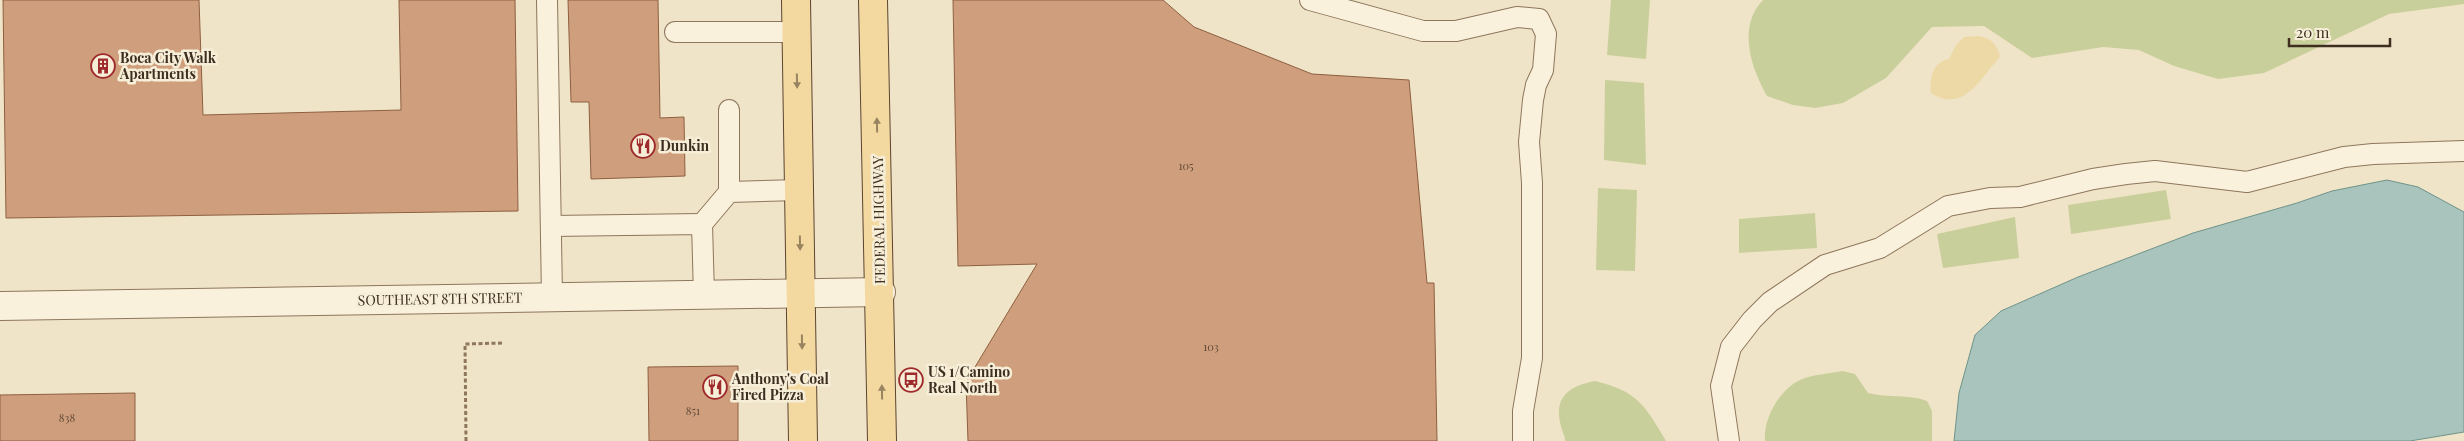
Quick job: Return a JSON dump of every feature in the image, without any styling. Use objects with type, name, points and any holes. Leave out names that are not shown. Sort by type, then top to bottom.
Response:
[{"type":"main road","points":[[796,0],[803,441]]},
{"type":"main road","name":"FEDERAL HIGHWAY","points":[[873,0],[881,292],[882,441]]},
{"type":"street","name":"SOUTHEAST 8TH STREET","points":[[0,306],[881,292]]},
{"type":"lane","points":[[547,0],[552,297]]},
{"type":"lane","points":[[1310,0],[1423,31],[1456,31],[1517,17],[1539,19],[1546,34],[1543,70],[1532,100],[1529,142],[1532,183],[1532,358],[1524,411],[1523,441]]},
{"type":"lane","points":[[675,32],[796,32]]},
{"type":"lane","points":[[704,295],[702,224],[730,192],[729,110]]},
{"type":"lane","points":[[1729,441],[1721,386],[1731,347],[1752,320],[1770,302],[1825,265],[1880,248],[1898,239],[1919,222],[1948,206],[1990,198],[2020,197],[2093,179],[2126,174],[2155,171],[2246,182],[2344,157],[2373,154],[2464,151]]},
{"type":"lane","points":[[730,192],[799,190]]},
{"type":"lane","points":[[551,226],[702,224]]},
{"type":"path","points":[[466,441],[464,344],[503,343]]},
{"type":"green space","points":[[1611,0],[1650,0],[1646,59],[1607,55]]},
{"type":"green space","points":[[1763,0],[2464,0],[2464,4],[2389,14],[2264,73],[2218,79],[2174,66],[2139,50],[2103,47],[2032,58],[1984,26],[1932,27],[1886,78],[1843,103],[1815,108],[1793,105],[1767,96],[1761,85],[1749,48],[1749,35],[1750,22]]},
{"type":"green space","points":[[1605,80],[1644,83],[1646,165],[1604,160]]},
{"type":"green space","points":[[1598,188],[1637,190],[1635,271],[1596,270]]},
{"type":"green space","points":[[2166,190],[2171,219],[2071,234],[2068,205]]},
{"type":"green space","points":[[1815,213],[1817,248],[1739,253],[1739,219]]},
{"type":"green space","points":[[2015,217],[2019,258],[1943,268],[1937,234]]},
{"type":"green space","points":[[1842,371],[1855,374],[1868,393],[1927,401],[1932,411],[1932,441],[1765,441],[1765,432],[1770,415],[1785,391],[1805,378]]},
{"type":"green space","points":[[1595,381],[1621,390],[1638,401],[1652,418],[1666,441],[1565,441],[1559,416],[1561,400],[1565,394],[1578,386]]},
{"type":"sand","points":[[1978,36],[1992,42],[2000,56],[1983,78],[1970,91],[1956,99],[1940,98],[1931,93],[1933,72],[1939,63],[1949,59],[1956,45],[1964,37]]},
{"type":"water","points":[[2387,180],[2418,187],[2464,212],[2464,432],[2410,441],[1954,441],[1959,393],[1975,335],[2001,311],[2078,277],[2193,233],[2332,191]]},
{"type":"building","name":"Boca City Walk Apartments","points":[[3,0],[199,0],[203,115],[401,110],[399,0],[515,0],[518,211],[6,218]]},
{"type":"building","points":[[568,0],[658,0],[660,118],[684,117],[685,176],[591,179],[589,102],[571,102]]},
{"type":"building","points":[[953,0],[1163,0],[1194,27],[1312,74],[1409,80],[1427,283],[1434,283],[1437,441],[968,441],[966,382],[1037,264],[958,266]]},
{"type":"building","points":[[738,366],[738,441],[649,441],[648,367]]},
{"type":"building","points":[[135,393],[135,441],[0,441],[0,395]]},
{"type":"place","name":"Boca City Walk Apartments","points":[[103,66]]},
{"type":"place","name":"Dunkin","points":[[643,146]]},
{"type":"place","name":"US 1/Camino Real North","points":[[911,380]]},
{"type":"place","name":"Anthony's Coal Fired Pizza","points":[[715,387]]}]
